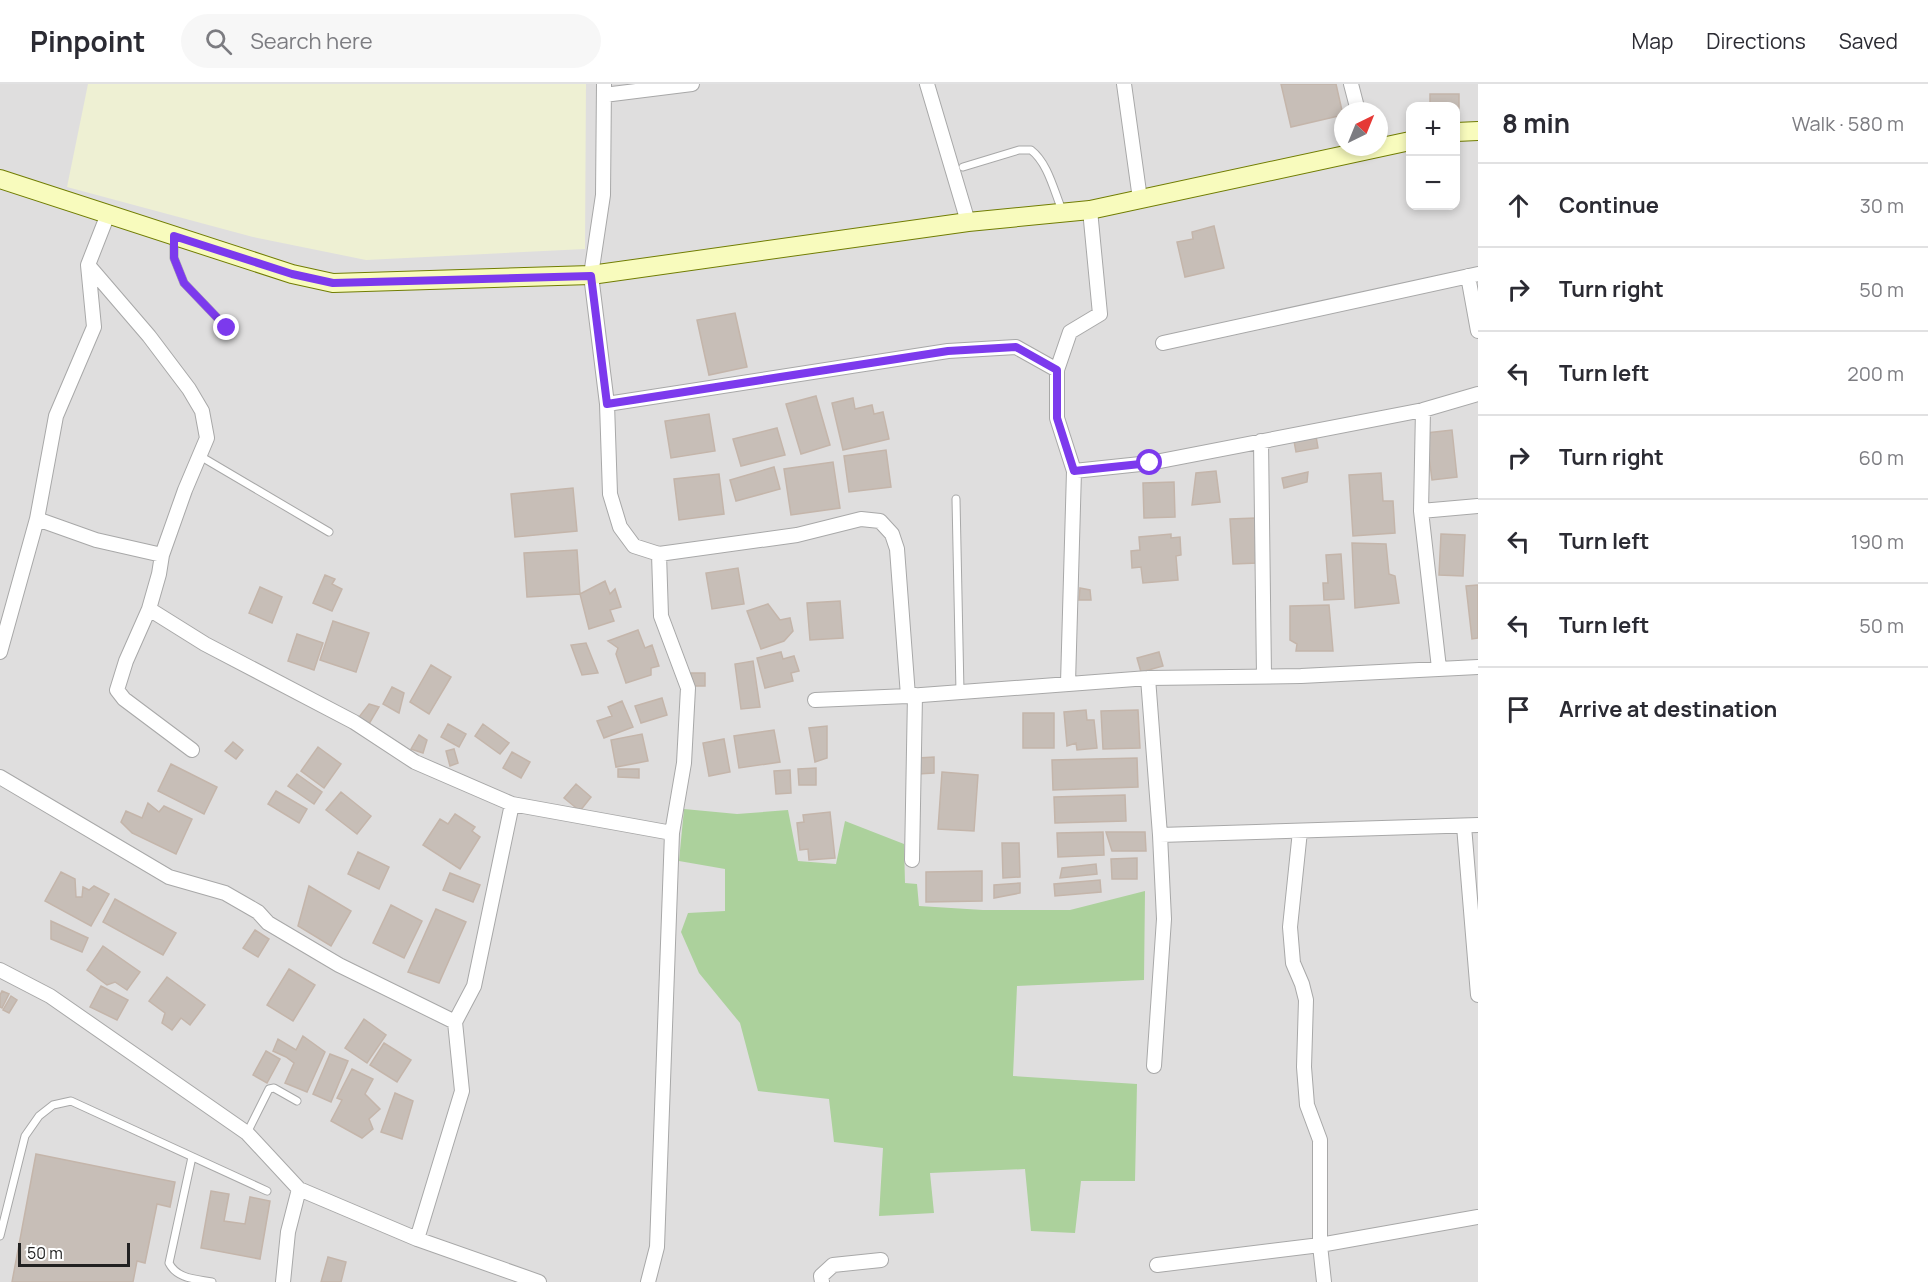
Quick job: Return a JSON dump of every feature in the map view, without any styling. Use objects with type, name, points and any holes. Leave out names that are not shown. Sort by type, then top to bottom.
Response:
[{"type":"street","points":[[692,84],[604,90],[603,195],[591,276],[607,404],[610,494],[620,527],[634,546],[658,554],[797,534],[861,519],[880,521],[892,534],[897,549],[912,696],[912,860]]},
{"type":"street","points":[[927,84],[968,222]]},
{"type":"street","points":[[1124,84],[1140,199]]},
{"type":"street","points":[[1351,84],[1356,102]]},
{"type":"street","points":[[1460,132],[1478,131]]},
{"type":"street","points":[[1388,145],[1406,142]]},
{"type":"street","points":[[0,179],[292,274],[333,283],[591,276],[968,222],[1090,210],[1334,155]]},
{"type":"street","points":[[1068,683],[1074,471],[1057,418],[1057,370],[1070,332],[1100,314],[1090,210]]},
{"type":"street","points":[[0,652],[37,519],[56,416],[94,327],[88,265],[108,214]]},
{"type":"street","points":[[88,265],[149,336],[194,396],[202,411],[207,438],[185,490],[162,555],[149,609],[126,661],[117,690],[124,699],[192,750]]},
{"type":"street","points":[[1163,343],[1473,275],[1478,331]]},
{"type":"street","points":[[607,404],[948,351],[1016,347],[1057,370]]},
{"type":"street","points":[[1074,471],[1150,463],[1423,410],[1478,394]]},
{"type":"street","points":[[1423,410],[1421,511],[1439,668]]},
{"type":"street","points":[[1261,441],[1264,676]]},
{"type":"street","points":[[1421,511],[1478,506]]},
{"type":"street","points":[[37,519],[96,540],[162,555]]},
{"type":"street","points":[[648,1282],[657,1247],[672,833],[684,764],[688,688],[661,616],[658,554]]},
{"type":"street","points":[[149,609],[205,644],[354,722],[415,762],[512,804],[672,833]]},
{"type":"street","points":[[816,700],[912,696],[1148,678],[1264,676],[1478,667]]},
{"type":"street","points":[[1148,678],[1164,919],[1154,1066]]},
{"type":"street","points":[[0,777],[169,877],[225,892],[258,912],[268,923],[339,965],[455,1022]]},
{"type":"street","points":[[417,1239],[462,1091],[455,1022],[474,986],[512,804]]},
{"type":"street","points":[[1160,835],[1471,826],[1478,995]]},
{"type":"street","points":[[1300,831],[1290,927],[1293,963],[1306,1000],[1304,1067],[1307,1105],[1320,1140],[1320,1245],[1324,1282]]},
{"type":"street","points":[[0,970],[50,996],[247,1133],[299,1189],[417,1239],[539,1282]]},
{"type":"street","points":[[283,1282],[288,1232],[299,1189]]},
{"type":"street","points":[[1157,1265],[1320,1245],[1478,1217]]},
{"type":"street","points":[[822,1282],[821,1276],[833,1265],[881,1260]]},
{"type":"lane","points":[[963,167],[1019,150],[1031,150],[1038,155],[1043,164],[1063,213]]},
{"type":"lane","points":[[174,236],[174,258],[184,283],[227,328]]},
{"type":"lane","points":[[200,456],[329,532]]},
{"type":"lane","points":[[956,499],[960,692]]},
{"type":"lane","points":[[247,1133],[269,1089],[274,1088],[297,1101]]},
{"type":"lane","points":[[0,1236],[25,1136],[39,1116],[52,1105],[71,1101],[267,1191]]},
{"type":"lane","points":[[192,1156],[169,1263],[174,1272],[180,1275],[212,1282]]},
{"type":"shaded area","points":[[0,84],[1478,84],[1478,1282],[0,1282]]},
{"type":"green space","points":[[88,84],[586,84],[585,249],[366,260],[253,237],[67,187]]},
{"type":"green space","points":[[684,809],[737,814],[788,810],[798,861],[836,864],[845,821],[904,844],[905,883],[917,884],[919,906],[983,910],[1070,910],[1145,891],[1144,980],[1017,986],[1013,1076],[1137,1084],[1135,1181],[1081,1181],[1075,1233],[1031,1231],[1025,1169],[930,1173],[934,1213],[879,1216],[883,1148],[834,1142],[829,1099],[758,1091],[740,1023],[699,973],[681,932],[688,913],[725,911],[725,869],[679,861]]},
{"type":"building","points":[[1281,84],[1336,84],[1340,102],[1334,102],[1334,117],[1291,127]]},
{"type":"building","points":[[1430,94],[1459,94],[1459,102],[1430,102]]},
{"type":"building","points":[[1214,226],[1224,268],[1185,277],[1177,242],[1193,239],[1192,232]]},
{"type":"building","points":[[735,313],[747,367],[709,375],[697,320]]},
{"type":"building","points":[[816,396],[830,445],[801,454],[786,404]]},
{"type":"building","points":[[853,398],[855,409],[872,405],[874,414],[883,412],[889,439],[843,450],[832,403]]},
{"type":"building","points":[[709,414],[715,451],[671,458],[665,421]]},
{"type":"building","points":[[777,428],[785,455],[741,466],[733,439]]},
{"type":"building","points":[[1452,430],[1457,477],[1432,480],[1426,433]]},
{"type":"building","points":[[1316,436],[1318,448],[1296,452],[1294,441]]},
{"type":"building","points":[[886,450],[891,487],[849,492],[844,456]]},
{"type":"building","points":[[833,462],[840,508],[791,515],[784,469]]},
{"type":"building","points":[[774,467],[780,489],[736,501],[730,480]]},
{"type":"building","points":[[1216,471],[1220,502],[1192,505],[1196,473]]},
{"type":"building","points":[[1308,472],[1307,482],[1284,488],[1282,478]]},
{"type":"building","points":[[1381,473],[1383,501],[1393,501],[1395,533],[1353,536],[1349,475]]},
{"type":"building","points":[[719,474],[724,514],[679,520],[674,479]]},
{"type":"building","points":[[1174,482],[1175,517],[1144,518],[1143,483]]},
{"type":"building","points":[[573,488],[577,531],[515,537],[511,494]]},
{"type":"building","points":[[1255,518],[1258,563],[1233,564],[1230,519]]},
{"type":"building","points":[[1171,534],[1171,538],[1180,537],[1181,555],[1176,556],[1178,580],[1143,583],[1141,567],[1132,568],[1131,551],[1140,550],[1139,537]]},
{"type":"building","points":[[1441,534],[1465,535],[1463,576],[1439,575]]},
{"type":"building","points":[[1352,543],[1386,544],[1389,574],[1395,576],[1399,603],[1355,608]]},
{"type":"building","points":[[577,550],[580,594],[527,597],[524,553]]},
{"type":"building","points":[[1341,554],[1344,599],[1324,600],[1323,583],[1328,583],[1326,555]]},
{"type":"building","points":[[738,568],[744,604],[712,609],[706,573]]},
{"type":"building","points":[[325,575],[335,579],[332,584],[342,589],[332,611],[313,603]]},
{"type":"building","points":[[605,581],[610,594],[615,589],[621,607],[610,610],[614,621],[589,629],[580,594]]},
{"type":"building","points":[[1478,585],[1478,638],[1472,639],[1466,586]]},
{"type":"building","points":[[260,587],[282,597],[272,623],[249,613]]},
{"type":"building","points":[[1080,588],[1090,590],[1091,600],[1079,600]]},
{"type":"building","points":[[840,601],[843,638],[810,640],[807,603]]},
{"type":"building","points":[[768,604],[780,620],[790,618],[793,631],[784,641],[761,649],[747,611]]},
{"type":"building","points":[[1329,605],[1333,651],[1296,651],[1297,644],[1290,640],[1290,606]]},
{"type":"building","points":[[333,621],[369,633],[356,672],[320,660]]},
{"type":"building","points":[[638,630],[645,648],[652,645],[659,666],[651,668],[651,675],[626,683],[616,654],[618,648],[608,641]]},
{"type":"building","points":[[297,634],[323,643],[314,670],[288,661]]},
{"type":"building","points":[[586,643],[598,673],[582,675],[571,645]]},
{"type":"building","points":[[781,652],[783,659],[794,656],[799,671],[791,673],[793,681],[765,688],[757,658]]},
{"type":"building","points":[[1159,652],[1163,666],[1141,672],[1137,658]]},
{"type":"building","points":[[753,661],[760,707],[741,709],[735,664]]},
{"type":"building","points":[[431,665],[451,677],[429,714],[410,702]]},
{"type":"building","points":[[691,673],[705,673],[705,686],[691,686]]},
{"type":"building","points":[[392,687],[404,693],[399,713],[383,704]]},
{"type":"building","points":[[662,698],[667,715],[641,723],[635,706]]},
{"type":"building","points":[[622,701],[633,727],[604,738],[597,721],[612,716],[608,707]]},
{"type":"building","points":[[369,704],[379,707],[369,724],[359,717]]},
{"type":"building","points":[[1086,710],[1087,720],[1094,720],[1097,748],[1077,750],[1076,743],[1067,746],[1064,712]]},
{"type":"building","points":[[1138,710],[1140,748],[1103,749],[1101,711]]},
{"type":"building","points":[[1023,713],[1054,713],[1054,748],[1023,748]]},
{"type":"building","points":[[448,724],[466,734],[459,747],[441,737]]},
{"type":"building","points":[[483,724],[509,743],[500,754],[475,736]]},
{"type":"building","points":[[827,726],[827,758],[815,762],[809,728]]},
{"type":"building","points":[[774,730],[780,762],[739,768],[734,736]]},
{"type":"building","points":[[642,734],[648,761],[616,767],[611,740]]},
{"type":"building","points":[[419,735],[427,740],[423,753],[411,749]]},
{"type":"building","points":[[724,739],[730,772],[709,776],[703,743]]},
{"type":"building","points":[[233,742],[243,750],[236,759],[225,751]]},
{"type":"building","points":[[318,747],[341,764],[324,788],[301,771]]},
{"type":"building","points":[[454,749],[458,763],[450,766],[446,751]]},
{"type":"building","points":[[512,752],[530,762],[521,778],[503,768]]},
{"type":"building","points":[[934,757],[934,773],[918,774],[918,758]]},
{"type":"building","points":[[1137,758],[1138,787],[1053,790],[1052,760]]},
{"type":"building","points":[[171,764],[217,787],[204,814],[158,791]]},
{"type":"building","points":[[816,768],[816,785],[799,785],[798,769]]},
{"type":"building","points":[[618,769],[639,769],[639,778],[618,777]]},
{"type":"building","points":[[790,770],[791,793],[776,794],[774,771]]},
{"type":"building","points":[[942,772],[978,775],[974,831],[938,829]]},
{"type":"building","points":[[297,774],[322,792],[314,804],[288,786]]},
{"type":"building","points":[[576,784],[591,797],[580,811],[564,798]]},
{"type":"building","points":[[276,791],[307,809],[299,823],[268,804]]},
{"type":"building","points":[[341,792],[371,816],[357,834],[326,810]]},
{"type":"building","points":[[1125,795],[1126,821],[1055,823],[1054,797]]},
{"type":"building","points":[[148,803],[159,812],[164,806],[192,819],[176,854],[132,833],[121,822],[126,811],[142,818]]},
{"type":"building","points":[[830,812],[835,858],[809,860],[808,849],[800,850],[797,823],[804,822],[803,815]]},
{"type":"building","points":[[455,814],[475,827],[472,831],[480,837],[460,869],[423,845],[440,819],[448,824]]},
{"type":"building","points":[[1103,832],[1104,855],[1058,857],[1057,833]]},
{"type":"building","points":[[1106,832],[1145,832],[1146,851],[1112,851]]},
{"type":"building","points":[[1002,843],[1019,843],[1020,877],[1003,878]]},
{"type":"building","points":[[358,852],[389,867],[379,889],[348,874]]},
{"type":"building","points":[[1137,858],[1137,879],[1112,879],[1111,859]]},
{"type":"building","points":[[1096,864],[1097,874],[1060,878],[1062,868]]},
{"type":"building","points":[[982,871],[982,901],[926,902],[926,872]]},
{"type":"building","points":[[61,872],[75,879],[76,897],[82,897],[83,887],[89,890],[94,886],[109,894],[91,926],[45,901]]},
{"type":"building","points":[[450,873],[480,885],[473,902],[443,890]]},
{"type":"building","points":[[1100,880],[1101,892],[1055,896],[1054,884]]},
{"type":"building","points":[[1020,883],[1020,893],[994,898],[994,885]]},
{"type":"building","points":[[309,886],[351,911],[331,946],[298,926]]},
{"type":"building","points":[[115,899],[176,933],[163,955],[103,922]]},
{"type":"building","points":[[391,905],[422,921],[404,958],[373,943]]},
{"type":"building","points":[[436,909],[466,922],[439,983],[408,972]]},
{"type":"building","points":[[51,921],[88,938],[82,952],[51,939]]},
{"type":"building","points":[[255,930],[269,939],[258,957],[243,948]]},
{"type":"building","points":[[103,946],[140,972],[127,990],[115,982],[107,985],[87,970]]},
{"type":"building","points":[[289,969],[315,985],[293,1021],[267,1005]]},
{"type":"building","points":[[167,977],[205,1005],[190,1025],[181,1018],[172,1030],[162,1023],[165,1013],[149,1001]]},
{"type":"building","points":[[101,986],[128,1000],[117,1020],[90,1007]]},
{"type":"building","points":[[2,991],[9,994],[2,1008],[0,1007],[0,995]]},
{"type":"building","points":[[11,996],[17,1000],[9,1013],[3,1010]]},
{"type":"building","points":[[364,1019],[386,1035],[367,1063],[345,1048]]},
{"type":"building","points":[[303,1036],[325,1052],[307,1092],[285,1083],[294,1063],[273,1051],[278,1039],[296,1050]]},
{"type":"building","points":[[384,1043],[411,1060],[397,1082],[370,1065]]},
{"type":"building","points":[[266,1051],[280,1059],[267,1083],[253,1075]]},
{"type":"building","points":[[330,1054],[348,1061],[331,1102],[313,1094]]},
{"type":"building","points":[[352,1069],[373,1079],[365,1094],[380,1109],[369,1119],[373,1129],[362,1138],[331,1121],[342,1100],[337,1098]]},
{"type":"building","points":[[395,1093],[413,1101],[402,1139],[381,1132]]},
{"type":"building","points":[[36,1154],[175,1182],[170,1207],[157,1204],[145,1263],[137,1261],[133,1282],[12,1282]]},
{"type":"building","points":[[211,1191],[229,1194],[224,1221],[245,1224],[250,1197],[270,1201],[260,1259],[201,1248]]},
{"type":"building","points":[[328,1257],[346,1262],[341,1282],[321,1282]]},
{"type":"route","points":[[227,328],[184,283],[174,258],[174,236],[292,274],[333,283],[591,276],[607,404],[948,351],[1016,347],[1057,370],[1057,418],[1074,471],[1150,463]]}]
